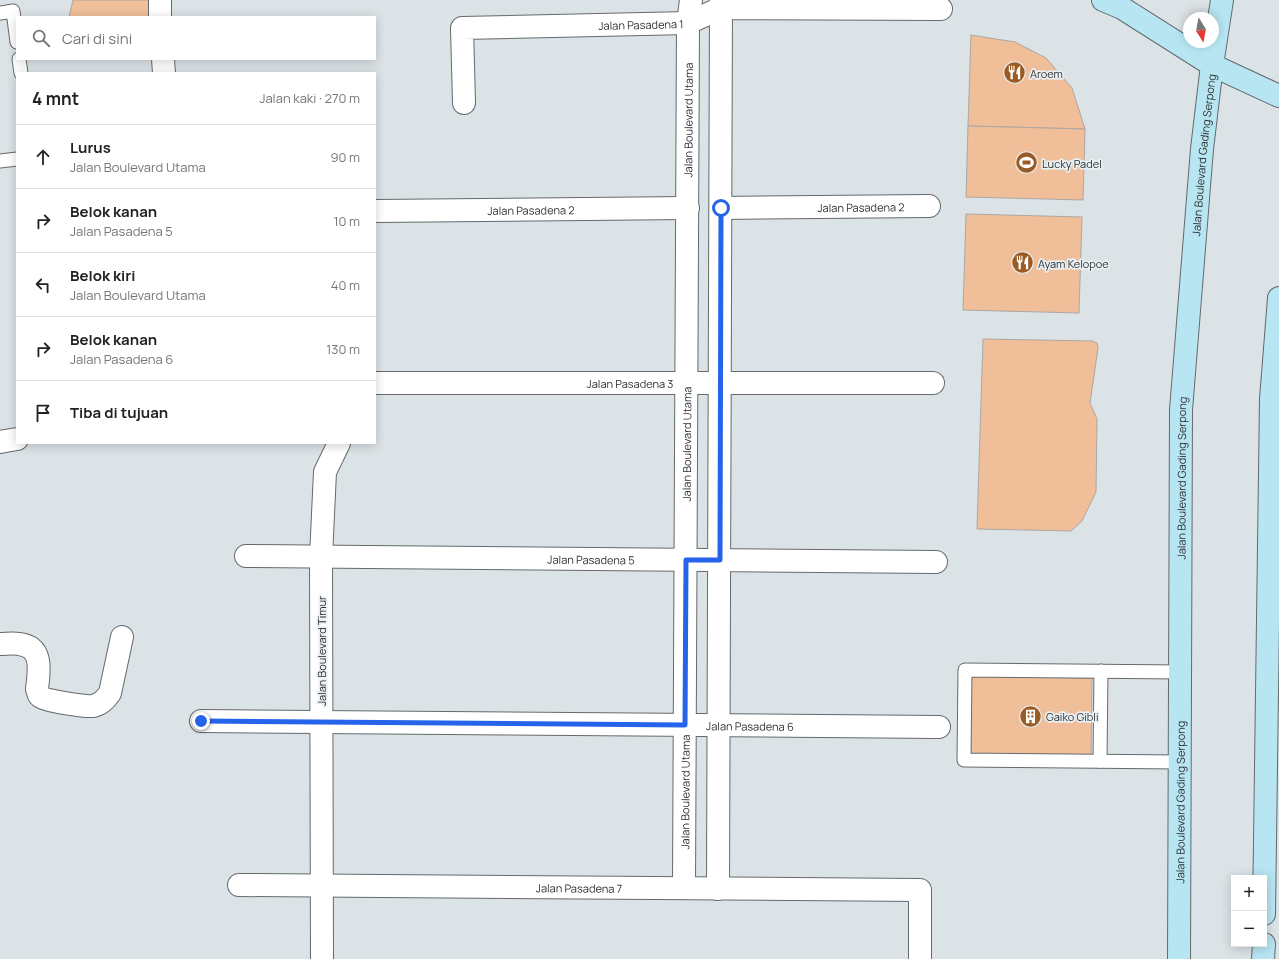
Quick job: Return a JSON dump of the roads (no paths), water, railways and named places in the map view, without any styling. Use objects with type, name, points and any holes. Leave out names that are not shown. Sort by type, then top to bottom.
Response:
[{"type":"main road","points":[[1103,0],[1122,8],[1212,65],[1279,96]]},
{"type":"main road","name":"Jalan Boulevard Gading Serpong","points":[[1179,959],[1181,410],[1202,149],[1212,65],[1222,0]]},
{"type":"main road","points":[[1264,911],[1271,399],[1279,298]]},
{"type":"main road","points":[[1264,947],[1264,959]]},
{"type":"street","points":[[160,0],[160,16]]},
{"type":"street","name":"Jalan Boulevard Utama","points":[[684,888],[688,23],[691,0]]},
{"type":"street","points":[[718,889],[721,383],[721,4]]},
{"type":"street","name":"Jalan Pasadena 1","points":[[464,103],[462,28],[688,23],[721,4],[941,9]]},
{"type":"street","points":[[163,60],[164,72]]},
{"type":"street","name":"Jalan Pasadena 2","points":[[721,208],[929,206]]},
{"type":"street","name":"Jalan Pasadena 2","points":[[376,211],[688,208]]},
{"type":"street","name":"Jalan Pasadena 3","points":[[376,383],[933,383]]},
{"type":"street","points":[[0,442],[16,439]]},
{"type":"street","name":"Jalan Boulevard Timur","points":[[322,959],[321,557],[325,472],[339,444]]},
{"type":"street","name":"Jalan Pasadena 5","points":[[246,556],[936,562]]},
{"type":"street","points":[[0,644],[19,644],[29,647],[34,652],[39,659],[37,689],[41,698],[91,706],[105,700],[110,693],[122,637]]},
{"type":"street","name":"Jalan Pasadena 6","points":[[201,721],[939,727]]},
{"type":"street","name":"Jalan Pasadena 7","points":[[239,884],[322,886],[920,890],[920,959]]},
{"type":"lane","points":[[0,13],[13,11],[16,34]]},
{"type":"lane","points":[[19,60],[21,72]]},
{"type":"lane","points":[[0,161],[16,159]]},
{"type":"lane","points":[[1180,762],[964,760],[964,670],[1181,672]]},
{"type":"lane","points":[[1100,761],[1101,671]]},
{"type":"place","name":"Aroem","points":[[1014,73]]},
{"type":"place","name":"Lucky Padel","points":[[1026,163]]},
{"type":"place","name":"Ayam Kelopoe","points":[[1023,263]]},
{"type":"place","name":"Gaiko Gibli","points":[[1031,716]]}]
